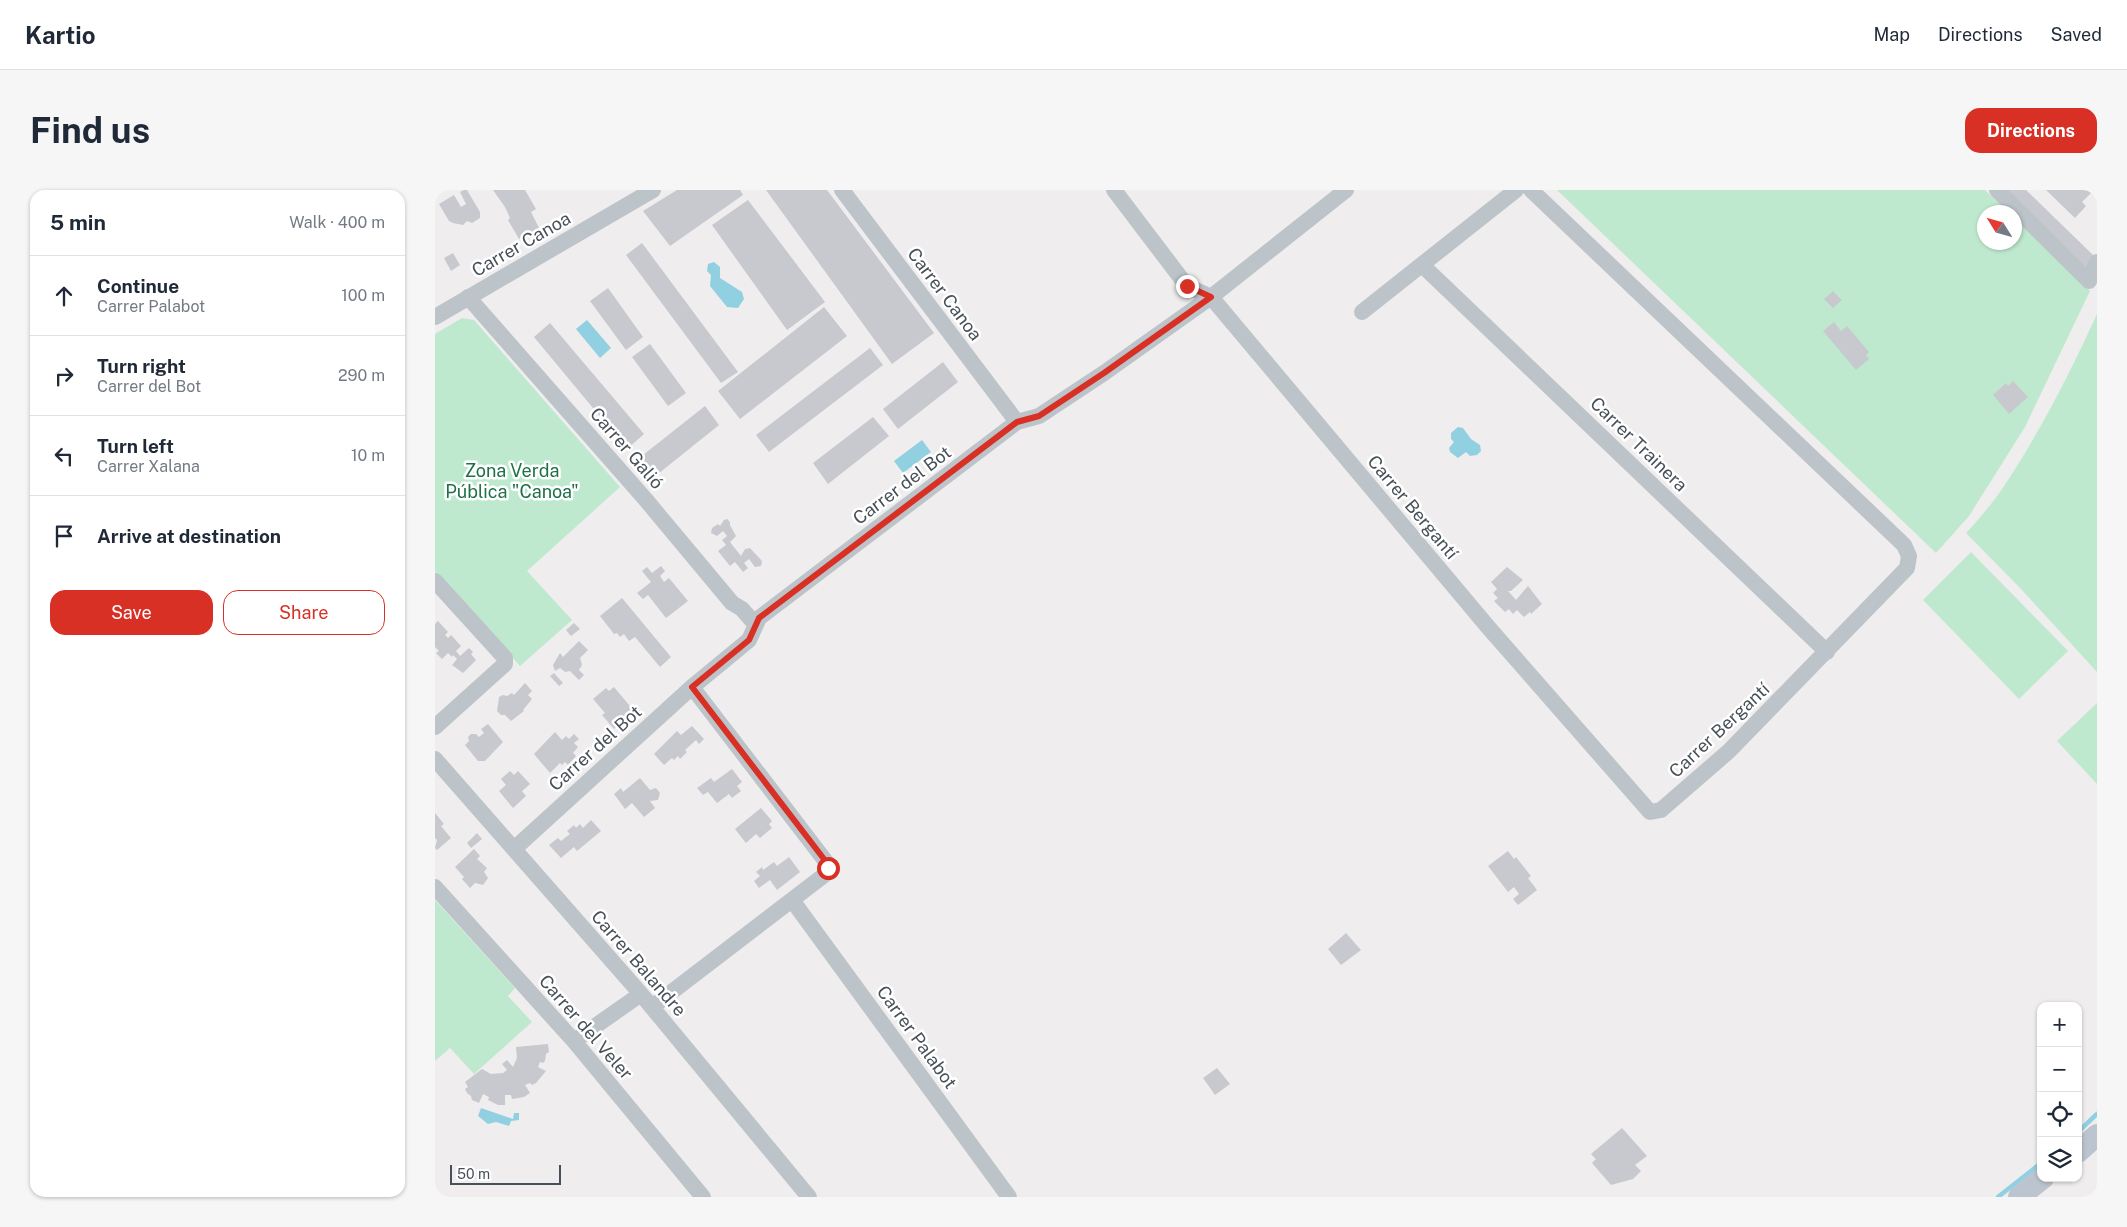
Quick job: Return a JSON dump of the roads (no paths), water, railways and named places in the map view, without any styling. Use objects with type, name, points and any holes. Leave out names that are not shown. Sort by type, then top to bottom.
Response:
[{"type":"main road","points":[[2082,1148],[2097,1135]]},
{"type":"main road","points":[[2019,1197],[2038,1182]]},
{"type":"street","name":"Carrer Canoa","points":[[435,317],[653,190]]},
{"type":"street","name":"Carrer Canoa","points":[[842,190],[1017,422]]},
{"type":"street","points":[[1114,190],[1187,286],[1211,297]]},
{"type":"street","name":"Carrer del Bot","points":[[513,849],[692,687],[749,640],[759,618],[1017,422],[1039,416],[1104,373],[1211,297],[1346,190]]},
{"type":"street","points":[[1362,312],[1516,190]]},
{"type":"street","name":"Carrer Bergantí","points":[[1211,297],[1488,627],[1650,812],[1661,810],[1729,751],[1827,652],[1907,568],[1909,556],[1904,545],[1531,190]]},
{"type":"street","points":[[1997,190],[2089,281],[2097,262]]},
{"type":"street","name":"Carrer Trainera","points":[[1422,265],[1827,652]]},
{"type":"street","name":"Carrer Galió","points":[[468,297],[646,500],[732,603],[742,609],[755,624]]},
{"type":"street","points":[[435,581],[505,658],[503,668],[435,727]]},
{"type":"street","points":[[652,1007],[827,873],[827,863],[692,687]]},
{"type":"street","name":"Carrer Balandre","points":[[435,759],[641,994],[809,1197]]},
{"type":"street","name":"Carrer del Veler","points":[[435,886],[575,1041],[703,1197]]},
{"type":"street","name":"Carrer Palabot","points":[[792,900],[1009,1197]]},
{"type":"street","points":[[575,1041],[641,994]]},
{"type":"water","points":[[714,262],[720,267],[720,278],[742,292],[744,299],[738,308],[727,307],[710,286],[711,275],[707,271],[708,264]]},
{"type":"water","points":[[587,320],[611,348],[600,358],[576,329]]},
{"type":"water","points":[[1458,427],[1463,428],[1471,439],[1480,445],[1481,451],[1477,455],[1470,456],[1466,452],[1458,458],[1450,452],[1449,448],[1454,442],[1451,439],[1451,433]]},
{"type":"water","points":[[922,440],[931,452],[903,473],[894,461]]},
{"type":"water","points":[[481,1108],[513,1119],[514,1113],[519,1113],[519,1120],[511,1121],[509,1126],[496,1122],[488,1124],[478,1116]]},
{"type":"waterway","points":[[2082,1128],[2097,1114]]},
{"type":"waterway","points":[[1998,1197],[2037,1166]]},
{"type":"park label","name":"Zona Verda Pública \"Canoa\"","points":[[512,480]]}]
